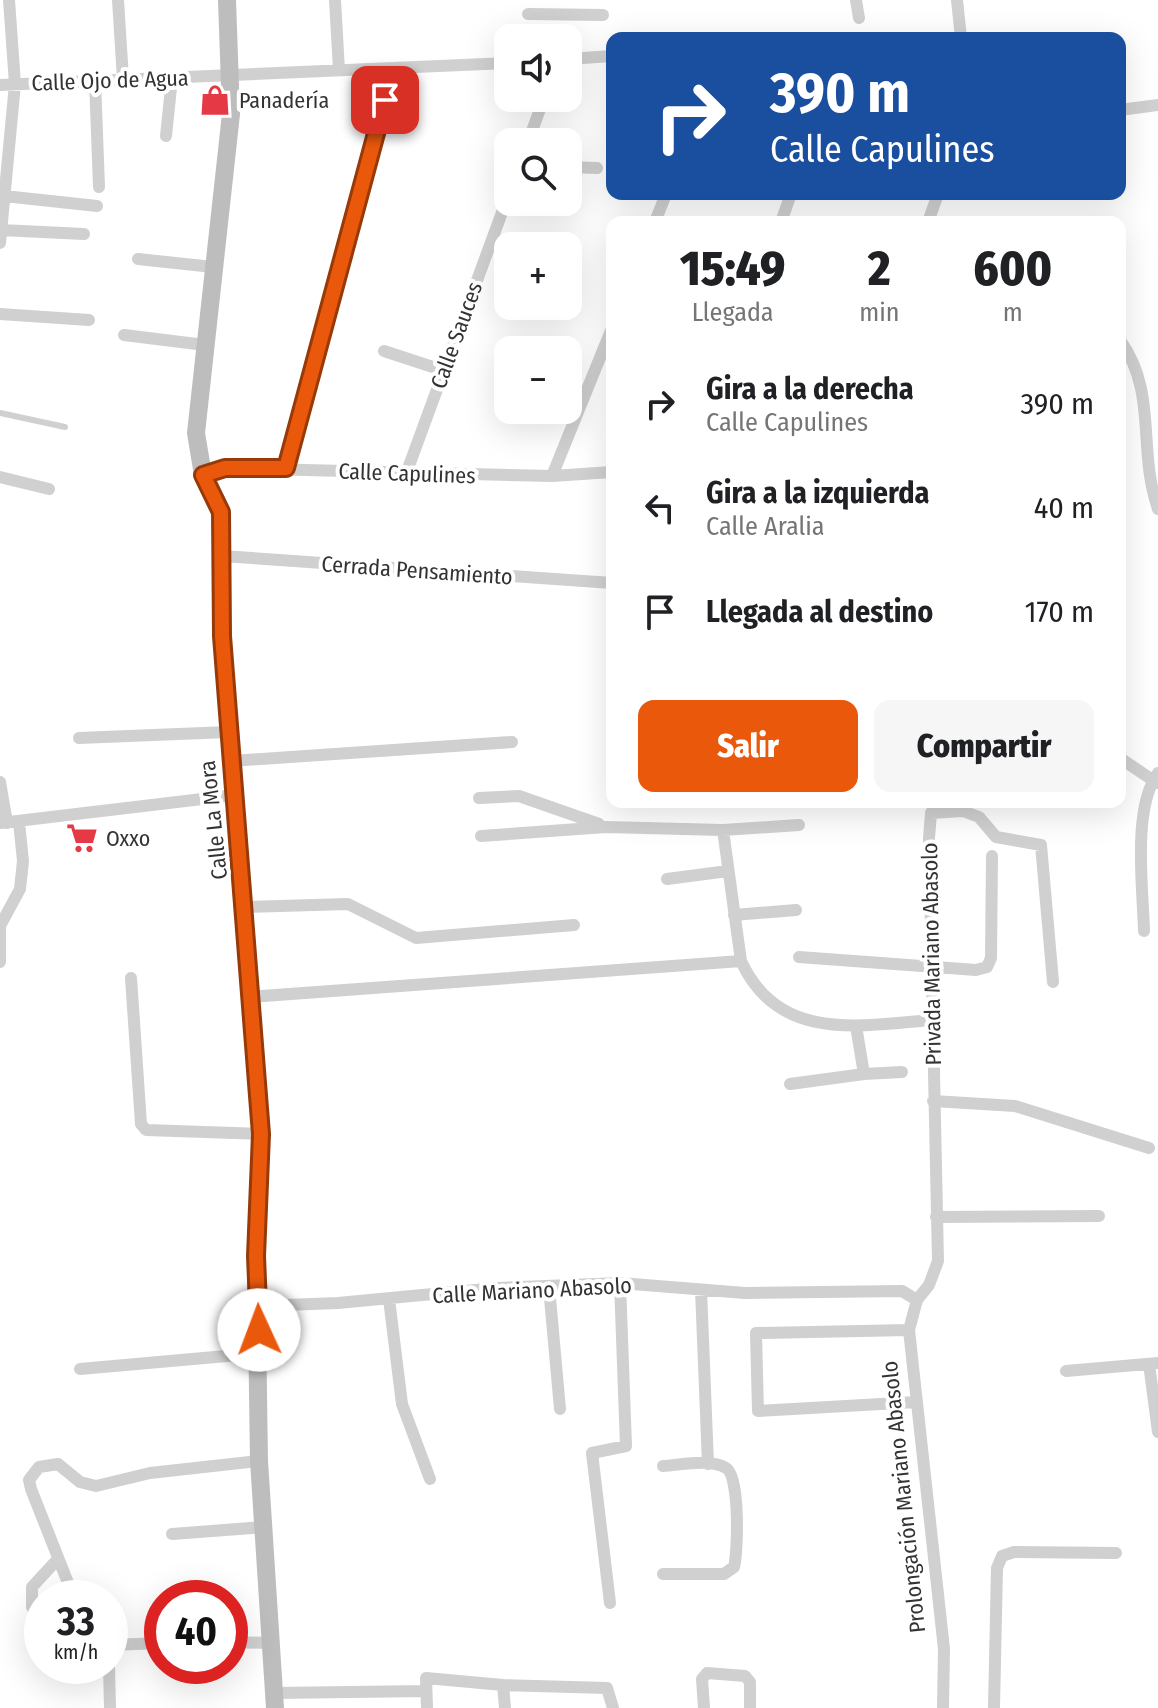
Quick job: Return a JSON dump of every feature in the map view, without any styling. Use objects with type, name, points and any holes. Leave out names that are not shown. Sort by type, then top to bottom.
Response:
[{"type":"street","points":[[9,0],[15,84],[1,237],[84,234]]},
{"type":"street","points":[[118,0],[123,79]]},
{"type":"street","name":"Calle La Mora","points":[[227,0],[231,114],[196,433],[203,475],[221,512],[222,636],[228,732],[236,795],[261,1134],[256,1256],[259,1306]]},
{"type":"street","points":[[335,0],[339,70]]},
{"type":"street","points":[[569,15],[570,0]]},
{"type":"street","points":[[856,0],[859,18]]},
{"type":"street","points":[[957,0],[960,32]]},
{"type":"street","points":[[528,14],[603,15]]},
{"type":"street","points":[[582,58],[606,56]]},
{"type":"street","name":"Calle Ojo de Agua","points":[[0,85],[494,64]]},
{"type":"street","points":[[286,468],[393,69]]},
{"type":"street","points":[[166,136],[172,78]]},
{"type":"street","points":[[95,80],[99,187]]},
{"type":"street","points":[[1126,109],[1158,105]]},
{"type":"street","points":[[582,167],[597,168]]},
{"type":"street","points":[[4,196],[97,206]]},
{"type":"street","name":"Calle Sauces","points":[[406,474],[500,216]]},
{"type":"street","points":[[138,259],[213,267]]},
{"type":"street","points":[[0,314],[89,320]]},
{"type":"street","points":[[124,335],[205,345]]},
{"type":"street","points":[[552,476],[606,343]]},
{"type":"street","points":[[1126,349],[1145,377],[1150,474],[1158,509]]},
{"type":"street","points":[[384,351],[442,370]]},
{"type":"street","name":"Calle Capulines","points":[[203,475],[225,468],[552,476],[606,472]]},
{"type":"street","points":[[0,477],[49,489]]},
{"type":"street","name":"Cerrada Pensamiento","points":[[222,556],[606,583]]},
{"type":"street","points":[[79,738],[228,732]]},
{"type":"street","points":[[231,761],[512,742]]},
{"type":"street","points":[[1126,762],[1156,779],[1141,845],[1144,931]]},
{"type":"street","points":[[0,782],[9,823],[23,861],[20,889],[0,927],[0,962]]},
{"type":"street","points":[[9,823],[236,795]]},
{"type":"street","points":[[479,798],[519,796],[606,827]]},
{"type":"street","name":"Privada Mariano Abasolo","points":[[917,1300],[929,1285],[938,1261],[933,1101],[931,813],[963,811],[979,817],[996,837],[1041,845],[1053,982]]},
{"type":"street","points":[[481,836],[606,827],[723,830],[799,825]]},
{"type":"street","points":[[723,830],[741,961],[751,982],[772,1005],[802,1020],[856,1026],[932,1020]]},
{"type":"street","points":[[799,957],[931,968],[976,970],[987,967],[991,958],[992,856]]},
{"type":"street","points":[[667,879],[728,871]]},
{"type":"street","points":[[245,907],[348,904],[416,938],[574,925]]},
{"type":"street","points":[[734,915],[796,910]]},
{"type":"street","points":[[249,997],[741,961]]},
{"type":"street","points":[[131,978],[141,1124],[146,1130],[261,1134]]},
{"type":"street","points":[[856,1026],[864,1074]]},
{"type":"street","points":[[790,1084],[902,1072]]},
{"type":"street","points":[[933,1101],[1015,1106],[1149,1148]]},
{"type":"street","points":[[936,1217],[1099,1216]]},
{"type":"street","points":[[610,1603],[592,1453],[626,1446],[620,1283]]},
{"type":"street","name":"Calle Mariano Abasolo","points":[[259,1306],[389,1299],[496,1288],[620,1283],[701,1290],[902,1291],[917,1300]]},
{"type":"street","points":[[549,1287],[560,1409]]},
{"type":"street","points":[[701,1290],[708,1464]]},
{"type":"street","points":[[389,1299],[402,1404],[430,1479]]},
{"type":"street","name":"Prolongación Mariano Abasolo","points":[[917,1300],[909,1330],[944,1649],[943,1708]]},
{"type":"street","points":[[259,1306],[259,1461],[275,1701],[317,1693],[426,1691]]},
{"type":"street","points":[[909,1330],[756,1333],[758,1411],[916,1402]]},
{"type":"street","points":[[80,1369],[260,1353]]},
{"type":"street","points":[[1066,1371],[1154,1363],[1158,1432]]},
{"type":"street","points":[[65,1580],[31,1489],[29,1480],[39,1467],[58,1464],[80,1482],[96,1486],[150,1473],[259,1461]]},
{"type":"street","points":[[663,1466],[708,1464],[726,1467],[735,1487],[737,1556],[734,1567],[724,1574],[663,1574]]},
{"type":"street","points":[[172,1534],[264,1527]]},
{"type":"street","points":[[994,1708],[997,1568],[1002,1556],[1014,1552],[1116,1553]]},
{"type":"street","points":[[38,1580],[56,1561]]},
{"type":"street","points":[[248,1642],[270,1643]]},
{"type":"street","points":[[704,1708],[702,1679],[707,1673],[745,1676],[750,1682],[750,1708]]},
{"type":"street","points":[[427,1708],[426,1678],[503,1685],[607,1688],[613,1708]]},
{"type":"street","points":[[109,1684],[110,1708]]},
{"type":"street","points":[[503,1685],[505,1708]]},
{"type":"street","points":[[317,1693],[319,1708]]},
{"type":"lane","points":[[0,413],[65,427]]},
{"type":"place","name":"Panadería","points":[[215,100]]},
{"type":"place","name":"Oxxo","points":[[82,838]]},
{"type":"route","points":[[259,1330],[256,1256],[261,1134],[222,636],[221,512],[214,491],[203,475],[225,468],[286,468],[385,100]]}]
